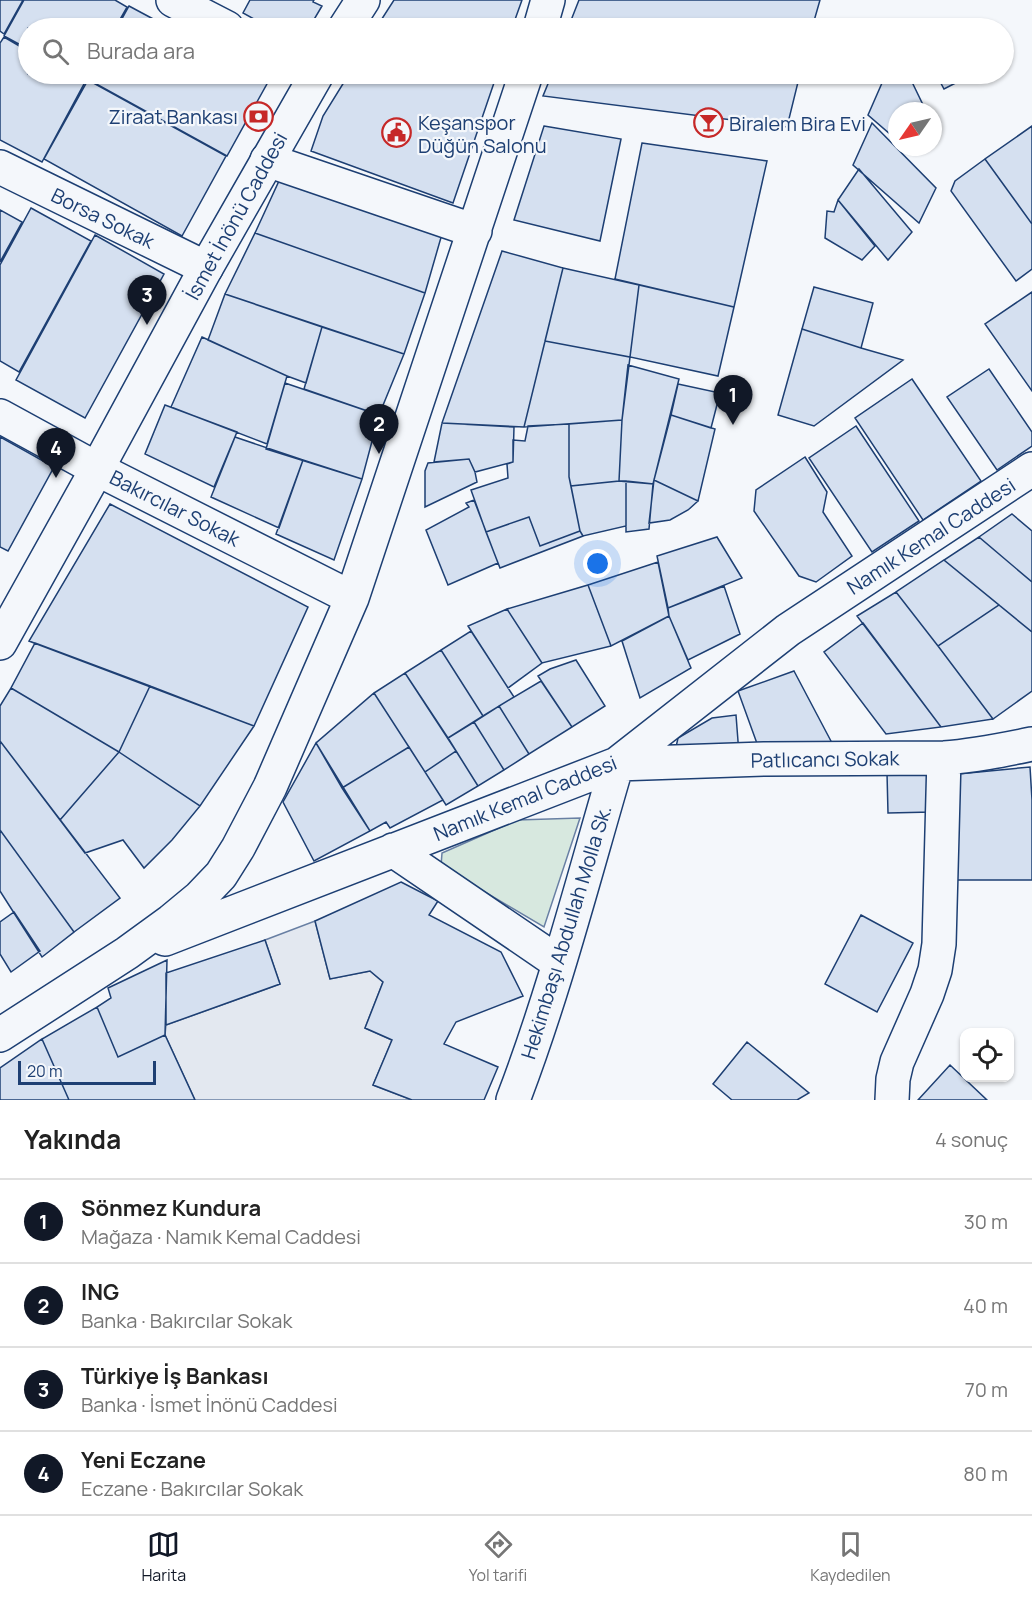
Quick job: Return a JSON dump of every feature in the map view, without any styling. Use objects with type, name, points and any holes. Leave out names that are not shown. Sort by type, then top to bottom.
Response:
[{"type":"street","points":[[173,0],[208,18]]},
{"type":"street","points":[[351,18],[363,0]]},
{"type":"street","points":[[543,18],[548,0]]},
{"type":"street","name":"İsmet İnönü Caddesi","points":[[0,643],[309,84]]},
{"type":"street","points":[[0,1035],[127,954],[171,921],[221,875],[238,848],[270,787],[352,598],[523,84]]},
{"type":"street","points":[[267,160],[475,231]]},
{"type":"street","name":"Borsa Sokak","points":[[0,167],[206,268]]},
{"type":"street","name":"Bakırcılar Sokak","points":[[0,416],[97,469],[352,598]]},
{"type":"street","name":"Namık Kemal Caddesi","points":[[127,954],[617,764],[788,630],[1032,470]]},
{"type":"street","name":"Patlıcancı Sokak","points":[[617,764],[764,759],[944,758],[981,754],[1032,744]]},
{"type":"street","points":[[892,1100],[897,1062],[927,994],[935,970],[939,944],[944,758]]},
{"type":"street","name":"Hekimbaşı Abdullah Molla Sk.","points":[[513,1100],[533,1048],[617,764]]},
{"type":"street","points":[[393,850],[558,963]]},
{"type":"shaded area","points":[[580,818],[544,927],[441,866],[442,853],[517,820]]},
{"type":"shaded area","points":[[315,921],[330,979],[370,971],[383,982],[365,1028],[392,1040],[373,1085],[412,1100],[195,1100],[165,1035],[166,1025],[280,984],[265,940]]},
{"type":"building","points":[[0,0],[23,0],[4,34],[0,31]]},
{"type":"building","points":[[24,0],[115,0],[127,7],[121,18],[18,18],[18,44],[4,36]]},
{"type":"building","points":[[250,0],[314,0],[313,2],[322,6],[315,18],[252,18],[243,13]]},
{"type":"building","points":[[394,0],[522,0],[516,18],[382,18]]},
{"type":"building","points":[[579,0],[820,0],[815,18],[572,18]]},
{"type":"building","points":[[129,6],[151,18],[122,18]]},
{"type":"building","points":[[4,37],[18,45],[18,84],[84,84],[42,162],[0,140],[0,43]]},
{"type":"building","points":[[86,84],[95,84],[226,156],[182,236],[44,159]]},
{"type":"building","points":[[96,84],[267,84],[227,156]]},
{"type":"building","name":"Keşanspor Düğün Salonu","points":[[343,84],[494,84],[453,203],[311,151],[323,116]]},
{"type":"building","points":[[548,84],[798,84],[787,127],[543,96]]},
{"type":"building","points":[[882,84],[913,84],[922,102],[888,102],[888,132],[868,115]]},
{"type":"building","points":[[941,84],[954,84],[944,89]]},
{"type":"building","points":[[872,123],[888,139],[888,156],[904,156],[936,188],[919,223],[853,165]]},
{"type":"building","points":[[544,126],[621,139],[600,241],[514,220]]},
{"type":"building","points":[[1032,126],[1032,224],[985,159]]},
{"type":"building","points":[[642,143],[767,161],[734,307],[615,279]]},
{"type":"building","points":[[985,159],[1032,224],[1032,269],[1016,281],[951,191],[955,181]]},
{"type":"building","points":[[859,169],[912,232],[888,260],[838,200]]},
{"type":"building","points":[[279,181],[442,234],[425,293],[255,233]]},
{"type":"building","points":[[838,200],[875,246],[862,260],[825,238],[827,211],[834,212]]},
{"type":"building","points":[[31,208],[91,241],[19,372],[0,361],[0,265]]},
{"type":"building","points":[[0,210],[22,222],[0,262]]},
{"type":"building","points":[[255,233],[425,293],[404,354],[225,294]]},
{"type":"building","points":[[95,235],[164,274],[85,418],[16,380]]},
{"type":"building","points":[[502,251],[563,268],[524,427],[442,423]]},
{"type":"building","points":[[563,268],[639,285],[630,357],[545,341]]},
{"type":"building","points":[[639,285],[734,307],[718,376],[630,357]]},
{"type":"building","points":[[814,287],[873,303],[861,348],[802,329]]},
{"type":"building","points":[[1032,292],[1032,391],[985,324]]},
{"type":"building","points":[[225,294],[322,327],[306,383],[208,340]]},
{"type":"building","points":[[322,327],[404,354],[379,415],[304,389]]},
{"type":"building","points":[[802,329],[903,360],[814,426],[778,415]]},
{"type":"building","points":[[202,337],[287,376],[267,444],[171,407]]},
{"type":"building","points":[[545,341],[630,357],[622,420],[524,427]]},
{"type":"building","points":[[628,365],[679,379],[653,484],[619,481]]},
{"type":"building","points":[[989,369],[1032,432],[1032,446],[997,470],[947,397]]},
{"type":"building","points":[[912,379],[981,481],[923,520],[855,418]]},
{"type":"building","points":[[285,383],[379,415],[362,479],[266,449]]},
{"type":"building","points":[[678,384],[720,393],[711,428],[671,415]]},
{"type":"building","points":[[165,405],[237,432],[214,487],[145,454]]},
{"type":"building","points":[[671,415],[715,429],[698,501],[654,480]]},
{"type":"building","points":[[622,420],[619,481],[571,486],[569,424]]},
{"type":"building","points":[[442,423],[514,427],[513,462],[475,472],[469,459],[434,462]]},
{"type":"building","points":[[569,424],[569,477],[580,531],[540,546],[529,517],[486,532],[471,490],[508,478],[507,464],[513,462],[513,440],[525,441],[528,426]]},
{"type":"building","points":[[856,426],[919,521],[872,552],[809,458]]},
{"type":"building","points":[[0,437],[54,467],[8,551],[0,547]]},
{"type":"building","points":[[235,437],[303,460],[279,528],[211,497]]},
{"type":"building","points":[[805,457],[827,492],[823,512],[852,556],[816,582],[799,576],[754,511],[756,490]]},
{"type":"building","points":[[469,459],[477,482],[425,507],[425,471],[428,463]]},
{"type":"building","points":[[303,460],[362,479],[334,560],[276,534]]},
{"type":"building","points":[[654,480],[698,501],[688,510],[670,520],[649,523]]},
{"type":"building","points":[[626,481],[626,526],[583,536],[571,486]]},
{"type":"building","points":[[626,481],[653,484],[649,529],[626,532]]},
{"type":"building","points":[[474,500],[498,563],[448,585],[426,530],[469,507],[466,503]]},
{"type":"building","points":[[110,504],[308,607],[254,726],[29,641]]},
{"type":"building","points":[[1012,514],[1032,531],[1032,582],[979,537]]},
{"type":"building","points":[[529,517],[540,546],[580,531],[583,536],[500,568],[486,532]]},
{"type":"building","points":[[717,537],[742,578],[668,608],[657,556]]},
{"type":"building","points":[[979,537],[1032,582],[1032,632],[944,560]]},
{"type":"building","points":[[944,560],[999,605],[938,646],[896,592]]},
{"type":"building","points":[[658,562],[669,616],[611,646],[588,585]]},
{"type":"building","points":[[588,585],[611,646],[542,663],[507,609]]},
{"type":"building","points":[[724,586],[740,634],[688,660],[669,616],[668,608]]},
{"type":"building","points":[[896,592],[993,719],[941,727],[857,616]]},
{"type":"building","points":[[999,605],[1032,632],[1032,691],[993,719],[938,646]]},
{"type":"building","points":[[507,609],[542,663],[508,688],[468,626]]},
{"type":"building","points":[[669,616],[691,668],[640,698],[622,641]]},
{"type":"building","points":[[863,623],[941,727],[886,734],[824,652]]},
{"type":"building","points":[[471,631],[514,697],[483,716],[441,650]]},
{"type":"building","points":[[35,643],[150,686],[119,752],[11,688]]},
{"type":"building","points":[[441,650],[483,716],[448,738],[405,673]]},
{"type":"building","points":[[576,660],[605,706],[572,727],[538,676]]},
{"type":"building","points":[[794,671],[832,743],[759,749],[738,691]]},
{"type":"building","points":[[405,673],[456,751],[425,772],[374,693]]},
{"type":"building","points":[[541,681],[572,727],[529,754],[499,706]]},
{"type":"building","points":[[150,686],[254,726],[200,806],[119,752]]},
{"type":"building","points":[[11,688],[119,752],[60,820],[0,741],[0,706]]},
{"type":"building","points":[[374,693],[409,747],[342,788],[316,743]]},
{"type":"building","points":[[499,706],[529,754],[504,770],[474,722]]},
{"type":"building","points":[[736,715],[739,754],[674,756],[678,738],[712,718]]},
{"type":"building","points":[[474,722],[504,770],[478,786],[448,738]]},
{"type":"building","points":[[0,741],[120,898],[74,932],[0,830]]},
{"type":"building","points":[[316,743],[370,831],[314,861],[283,802]]},
{"type":"building","points":[[409,747],[443,800],[390,828],[386,822],[370,831],[342,788]]},
{"type":"building","points":[[456,751],[478,786],[446,805],[425,772]]},
{"type":"building","points":[[119,752],[200,806],[172,840],[144,868],[123,840],[85,853],[60,820]]},
{"type":"building","points":[[1030,767],[1032,880],[957,880],[958,774]]},
{"type":"building","points":[[932,772],[932,812],[888,813],[887,773]]},
{"type":"building","points":[[0,830],[74,932],[42,957],[0,891]]},
{"type":"building","points":[[401,882],[438,901],[429,915],[501,952],[523,996],[456,1022],[444,1044],[498,1067],[484,1100],[412,1100],[373,1085],[392,1040],[365,1028],[383,982],[370,971],[330,979],[315,921]]},
{"type":"building","points":[[14,912],[40,951],[11,972],[0,954],[0,922]]},
{"type":"building","points":[[861,915],[913,943],[877,1012],[825,984]]},
{"type":"building","points":[[265,940],[280,984],[166,1025],[166,973]]},
{"type":"building","points":[[167,960],[165,1035],[118,1057],[97,1007],[111,998],[108,988]]},
{"type":"building","points":[[97,1007],[118,1057],[165,1035],[195,1100],[69,1100],[42,1039]]},
{"type":"building","points":[[42,1039],[69,1100],[0,1100],[0,1068]]},
{"type":"building","points":[[747,1042],[809,1093],[797,1100],[732,1100],[713,1084]]},
{"type":"building","points":[[950,1065],[960,1074],[960,1082],[968,1082],[987,1100],[918,1100]]},
{"type":"place","name":"Ziraat Bankası","points":[[259,116]]},
{"type":"place","name":"Biralem Bira Evi","points":[[708,123]]},
{"type":"place","name":"Keşanspor Düğün Salonu","points":[[397,133]]},
{"type":"place","name":"Türkiye İş Bankası","points":[[147,325]]},
{"type":"place","name":"Sönmez Kundura","points":[[733,425]]},
{"type":"place","name":"ING","points":[[379,454]]},
{"type":"place","name":"Yeni Eczane","points":[[56,478]]}]
